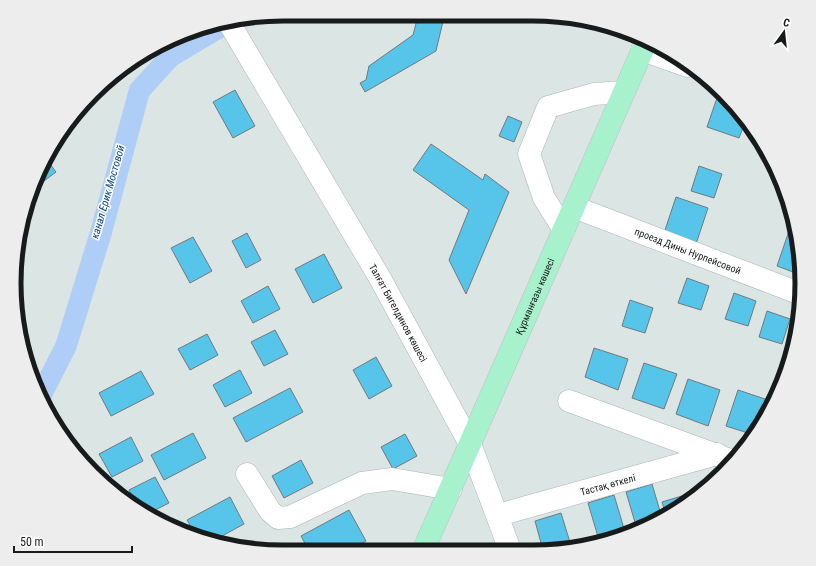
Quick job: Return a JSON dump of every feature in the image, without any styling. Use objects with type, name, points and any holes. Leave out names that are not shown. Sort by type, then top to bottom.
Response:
[{"type":"main road","name":"Құрманғазы көшесі","points":[[425,545],[644,46]]},
{"type":"street","name":"Талғат Бигелдинов көшесі","points":[[231,26],[381,280],[470,444],[508,545]]},
{"type":"street","points":[[644,46],[654,51]]},
{"type":"street","points":[[564,230],[544,198],[529,154],[548,107],[594,94],[624,92]]},
{"type":"street","name":"проезд Дины Нурпейсовой","points":[[574,207],[794,292]]},
{"type":"street","name":"Тастақ өткелі","points":[[569,401],[725,458]]},
{"type":"street","name":"Тастақ өткелі","points":[[498,515],[725,458]]},
{"type":"street","points":[[247,474],[270,511],[278,518],[290,517],[362,483],[392,479],[451,489]]},
{"type":"water","name":"канал Ерик Мостовой","points":[[247,23],[177,65],[149,96],[111,237],[76,350],[50,402],[38,376],[56,342],[90,231],[130,85],[161,51],[167,48],[215,30]]},
{"type":"building","points":[[417,21],[443,21],[436,51],[365,92],[360,83],[366,80],[369,66],[413,35]]},
{"type":"building","points":[[235,90],[255,126],[233,138],[213,102]]},
{"type":"building","points":[[717,97],[743,127],[739,138],[707,127]]},
{"type":"building","points":[[508,116],[522,122],[514,142],[499,136]]},
{"type":"building","points":[[431,144],[483,180],[485,174],[509,192],[466,294],[449,260],[469,210],[413,170]]},
{"type":"building","points":[[50,164],[56,172],[41,183]]},
{"type":"building","points":[[699,166],[722,174],[714,198],[691,191]]},
{"type":"building","points":[[676,197],[708,208],[696,244],[664,233]]},
{"type":"building","points":[[790,231],[793,249],[794,273],[777,266]]},
{"type":"building","points":[[247,233],[261,260],[246,268],[232,241]]},
{"type":"building","points":[[193,237],[212,271],[190,283],[171,248]]},
{"type":"building","points":[[324,254],[342,288],[313,303],[295,269]]},
{"type":"building","points":[[687,278],[709,286],[701,310],[678,303]]},
{"type":"building","points":[[268,286],[280,309],[253,323],[241,301]]},
{"type":"building","points":[[734,293],[756,301],[748,326],[725,319]]},
{"type":"building","points":[[630,300],[653,308],[645,333],[622,326]]},
{"type":"building","points":[[767,311],[790,319],[782,344],[759,337]]},
{"type":"building","points":[[275,330],[288,354],[264,366],[251,342]]},
{"type":"building","points":[[207,334],[218,355],[190,370],[178,349]]},
{"type":"building","points":[[594,348],[628,359],[618,390],[585,377]]},
{"type":"building","points":[[376,357],[392,386],[369,399],[353,370]]},
{"type":"building","points":[[644,363],[677,374],[664,409],[632,398]]},
{"type":"building","points":[[240,370],[252,393],[225,407],[213,385]]},
{"type":"building","points":[[141,371],[154,394],[111,416],[99,393]]},
{"type":"building","points":[[688,379],[720,390],[708,426],[676,414]]},
{"type":"building","points":[[290,388],[303,412],[246,442],[233,418]]},
{"type":"building","points":[[738,390],[768,400],[748,433],[726,426]]},
{"type":"building","points":[[193,433],[206,458],[164,480],[151,455]]},
{"type":"building","points":[[405,434],[417,456],[393,469],[381,447]]},
{"type":"building","points":[[131,437],[143,461],[112,477],[99,454]]},
{"type":"building","points":[[301,460],[313,483],[284,498],[272,476]]},
{"type":"building","points":[[155,477],[169,503],[153,511],[133,498],[129,490]]},
{"type":"building","points":[[652,484],[660,512],[635,524],[626,492]]},
{"type":"building","points":[[614,495],[624,528],[598,537],[588,503]]},
{"type":"building","points":[[685,495],[685,496],[664,510],[662,502]]},
{"type":"building","points":[[230,497],[244,524],[220,537],[192,528],[187,520]]},
{"type":"building","points":[[349,510],[366,541],[358,545],[306,545],[301,536]]},
{"type":"building","points":[[561,513],[570,542],[541,545],[535,521]]}]
